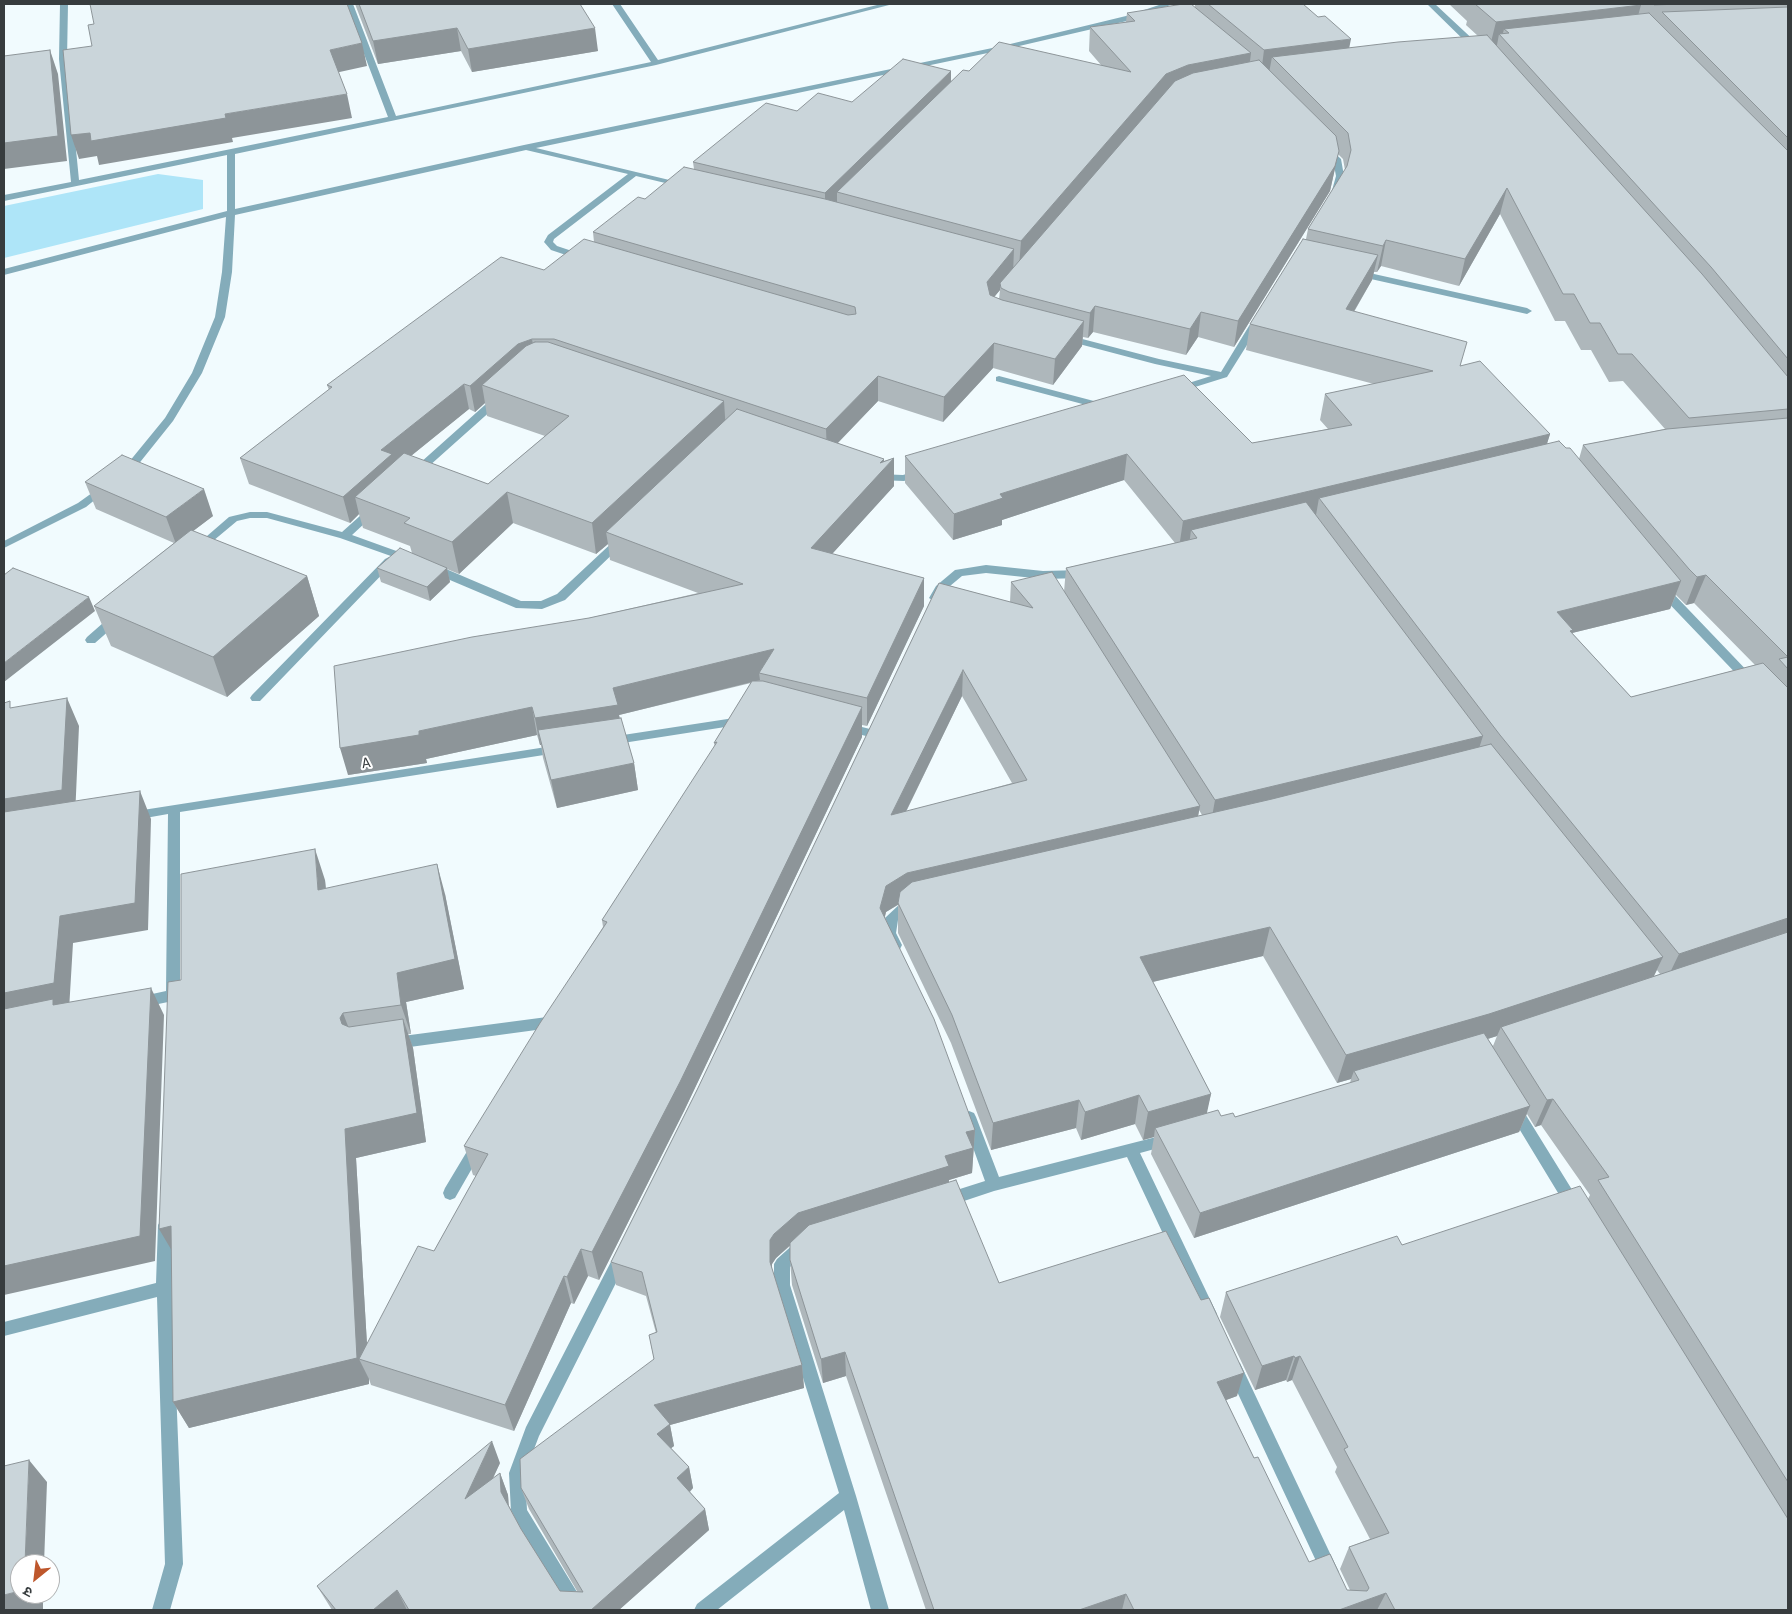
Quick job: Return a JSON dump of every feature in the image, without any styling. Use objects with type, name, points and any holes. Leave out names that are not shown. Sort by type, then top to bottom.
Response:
[{"type":"street","points":[[64,4],[63,60],[75,184]]},
{"type":"street","points":[[349,4],[393,119]]},
{"type":"street","points":[[616,4],[656,63]]},
{"type":"street","points":[[4,198],[231,153],[656,63],[889,4]]},
{"type":"street","points":[[4,272],[230,213],[524,148],[1002,48],[1147,13],[1169,4]]},
{"type":"street","points":[[1430,4],[1481,52],[1471,53]]},
{"type":"street","points":[[1147,13],[1166,16]]},
{"type":"street","points":[[988,62],[1002,48]]},
{"type":"street","points":[[53,61],[63,60]]},
{"type":"street","points":[[1317,139],[1337,159],[1340,176],[1336,192],[1331,201]]},
{"type":"street","points":[[524,148],[693,187]]},
{"type":"street","points":[[4,545],[82,505],[133,464],[169,419],[197,373],[220,317],[227,272],[231,153]]},
{"type":"street","points":[[593,261],[554,248],[548,242],[551,237],[635,173]]},
{"type":"street","points":[[1343,270],[1527,311]]},
{"type":"street","points":[[1170,392],[1224,375],[1264,309]]},
{"type":"street","points":[[1062,337],[1158,362],[1224,375]]},
{"type":"street","points":[[999,380],[1116,410],[1097,415]]},
{"type":"street","points":[[410,477],[505,392]]},
{"type":"street","points":[[864,473],[887,479],[904,478],[932,469]]},
{"type":"street","points":[[344,536],[381,503]]},
{"type":"street","points":[[191,554],[233,519],[250,514],[267,515],[344,536],[396,554],[520,605],[542,605],[561,597],[632,530]]},
{"type":"street","points":[[256,698],[396,554]]},
{"type":"street","points":[[931,607],[940,589],[959,573],[986,569],[1046,579],[1094,572]]},
{"type":"street","points":[[1654,579],[1672,601],[1761,692]]},
{"type":"street","points":[[91,640],[127,609]]},
{"type":"street","points":[[596,744],[738,718],[724,739]]},
{"type":"street","points":[[832,723],[870,733]]},
{"type":"street","name":"A","points":[[117,818],[567,748]]},
{"type":"street","points":[[173,1014],[174,809]]},
{"type":"street","points":[[901,959],[889,933],[892,918],[907,906],[926,901]]},
{"type":"street","points":[[126,1005],[173,995]]},
{"type":"street","points":[[541,1039],[561,1005]]},
{"type":"street","points":[[378,1045],[551,1022]]},
{"type":"street","points":[[1504,1092],[1581,1217]]},
{"type":"street","points":[[965,1105],[994,1185]]},
{"type":"street","points":[[450,1193],[485,1133]]},
{"type":"street","points":[[928,1206],[994,1185],[1132,1151],[1179,1137]]},
{"type":"street","points":[[1132,1151],[1217,1331]]},
{"type":"street","points":[[161,1610],[174,1564],[164,1288],[167,1210]]},
{"type":"street","points":[[580,1610],[536,1543],[519,1512],[517,1473],[532,1433],[630,1238]]},
{"type":"street","points":[[814,1242],[804,1244],[782,1264],[782,1285],[848,1496],[880,1610]]},
{"type":"street","points":[[4,1329],[164,1288]]},
{"type":"street","points":[[1230,1358],[1335,1583]]},
{"type":"street","points":[[702,1610],[848,1496]]},
{"type":"shaded area","points":[[158,174],[203,180],[203,209],[4,258],[4,206]]},
{"type":"building","points":[[90,4],[347,4],[362,43],[330,50],[347,94],[225,114],[226,118],[91,141],[90,133],[71,135],[63,50],[92,46],[88,25],[94,24]]},
{"type":"building","points":[[359,4],[580,4],[595,28],[468,49],[457,28],[373,41]]},
{"type":"building","points":[[1191,4],[1251,53],[1188,65],[1166,74],[1021,241],[837,192],[963,70],[969,71],[999,42],[1131,72],[1090,27],[1135,21],[1127,13]]},
{"type":"building","points":[[1208,4],[1303,4],[1318,17],[1325,16],[1351,39],[1264,50]]},
{"type":"building","points":[[1475,4],[1639,4],[1641,5],[1496,22]]},
{"type":"building","points":[[1788,7],[1788,138],[1662,12]]},
{"type":"building","points":[[1649,13],[1788,151],[1788,359],[1711,267],[1499,34],[1509,33],[1504,29]]},
{"type":"building","points":[[1487,35],[1702,274],[1788,377],[1788,409],[1689,418],[1632,354],[1618,354],[1600,323],[1590,323],[1574,294],[1563,294],[1507,188],[1465,259],[1386,240],[1383,246],[1308,229],[1347,166],[1351,150],[1348,133],[1272,57],[1398,42]]},
{"type":"building","points":[[50,50],[58,136],[4,143],[4,56]]},
{"type":"building","points":[[903,59],[951,71],[825,193],[693,162],[766,103],[797,111],[818,93],[852,102]]},
{"type":"building","points":[[1259,60],[1336,136],[1339,151],[1335,166],[1238,321],[1201,312],[1190,329],[1095,306],[1090,313],[1009,292],[1001,288],[1000,283],[1175,81],[1193,73]]},
{"type":"building","points":[[684,167],[825,199],[1014,249],[987,282],[990,295],[1002,300],[1084,321],[1055,359],[994,343],[944,397],[878,376],[826,429],[554,339],[532,339],[518,344],[470,386],[464,384],[381,450],[392,454],[343,497],[240,458],[332,387],[327,385],[501,257],[544,270],[584,239],[848,315],[856,314],[855,307],[593,232],[638,197],[645,199]]},
{"type":"building","points":[[1303,239],[1378,255],[1346,309],[1467,342],[1460,366],[1480,361],[1550,434],[1183,521],[1127,454],[1000,494],[1003,498],[954,514],[905,456],[1184,375],[1252,443],[1352,425],[1325,394],[1433,371],[1250,324]]},
{"type":"building","points":[[535,342],[548,342],[724,401],[592,523],[507,492],[452,542],[404,523],[410,518],[355,497],[404,453],[488,484],[569,416],[482,385],[526,346]]},
{"type":"building","points":[[737,409],[884,459],[880,463],[894,458],[811,548],[924,578],[867,698],[759,673],[774,649],[613,688],[618,705],[535,718],[532,707],[419,731],[419,735],[340,748],[334,666],[472,637],[589,618],[743,584],[606,532]]},
{"type":"building","points":[[1788,418],[1788,657],[1706,575],[1697,577],[1689,569],[1583,445],[1667,429]]},
{"type":"building","points":[[1559,441],[1566,448],[1570,448],[1681,581],[1557,612],[1573,630],[1570,631],[1631,697],[1763,663],[1788,688],[1788,918],[1679,954],[1500,735],[1319,498]]},
{"type":"building","points":[[122,455],[204,489],[166,517],[85,482]]},
{"type":"building","points":[[1306,502],[1483,736],[1215,800],[1066,568],[1197,538],[1191,530]]},
{"type":"building","points":[[191,530],[307,576],[213,657],[94,606]]},
{"type":"building","points":[[400,548],[447,568],[427,587],[377,568]]},
{"type":"building","points":[[13,568],[89,597],[4,663],[4,575]]},
{"type":"building","points":[[1052,572],[1200,806],[907,873],[886,886],[880,908],[934,1019],[975,1130],[966,1132],[973,1148],[945,1156],[949,1166],[798,1213],[774,1234],[770,1240],[770,1262],[802,1365],[654,1405],[670,1424],[657,1434],[689,1467],[677,1478],[705,1509],[591,1610],[409,1610],[397,1590],[373,1610],[336,1610],[317,1586],[492,1441],[465,1499],[500,1473],[501,1492],[521,1529],[560,1591],[583,1592],[521,1488],[520,1459],[654,1359],[649,1335],[657,1332],[642,1272],[611,1262],[697,1090],[939,583],[1033,608],[1011,582]],"holes":[[[963,670],[1027,780],[891,815]]]},
{"type":"building","points":[[1788,657],[1788,669],[1779,659]]},
{"type":"building","points":[[752,681],[763,681],[862,707],[680,1082],[592,1252],[581,1249],[567,1277],[564,1276],[505,1405],[359,1359],[418,1246],[434,1251],[488,1154],[464,1146],[540,1023],[607,922],[602,920],[717,742],[714,743]]},
{"type":"building","points":[[67,698],[62,790],[4,799],[4,703],[10,701],[10,708]]},
{"type":"building","points":[[621,718],[634,763],[551,780],[538,730]]},
{"type":"building","points":[[1491,744],[1663,957],[1489,1014],[1346,1055],[1270,927],[1140,957],[1211,1094],[1148,1112],[1139,1095],[1085,1112],[1079,1100],[993,1123],[952,1015],[898,903],[900,892],[912,882],[1272,799]]},
{"type":"building","points":[[140,791],[135,903],[60,916],[54,983],[4,993],[4,812]]},
{"type":"building","points":[[315,849],[318,890],[437,864],[455,959],[397,973],[401,1005],[343,1013],[340,1018],[342,1024],[349,1027],[403,1019],[417,1113],[345,1129],[357,1358],[173,1402],[171,1226],[159,1229],[168,982],[181,980],[181,874]]},
{"type":"building","points":[[1788,932],[1788,1482],[1598,1180],[1609,1177],[1553,1099],[1547,1100],[1501,1027]]},
{"type":"building","points":[[151,988],[140,1236],[4,1266],[4,1009],[53,999],[53,1005]]},
{"type":"building","points":[[1484,1033],[1530,1106],[1200,1213],[1155,1128],[1218,1110],[1221,1116],[1233,1113],[1235,1117],[1359,1080],[1354,1071]]},
{"type":"building","points":[[956,1180],[999,1283],[1166,1231],[1201,1300],[1209,1298],[1244,1373],[1217,1382],[1254,1458],[1258,1457],[1309,1562],[1330,1554],[1347,1590],[1367,1591],[1369,1588],[1349,1547],[1389,1533],[1344,1449],[1348,1447],[1300,1356],[1295,1358],[1294,1356],[1262,1366],[1226,1292],[1397,1236],[1402,1245],[1580,1186],[1788,1519],[1788,1610],[1395,1610],[1386,1593],[1339,1610],[1134,1610],[1126,1594],[1079,1610],[934,1610],[845,1352],[821,1359],[790,1260],[790,1243],[809,1225]]},
{"type":"building","points":[[29,1460],[25,1554],[10,1554],[10,1594],[4,1595],[4,1466]]}]
